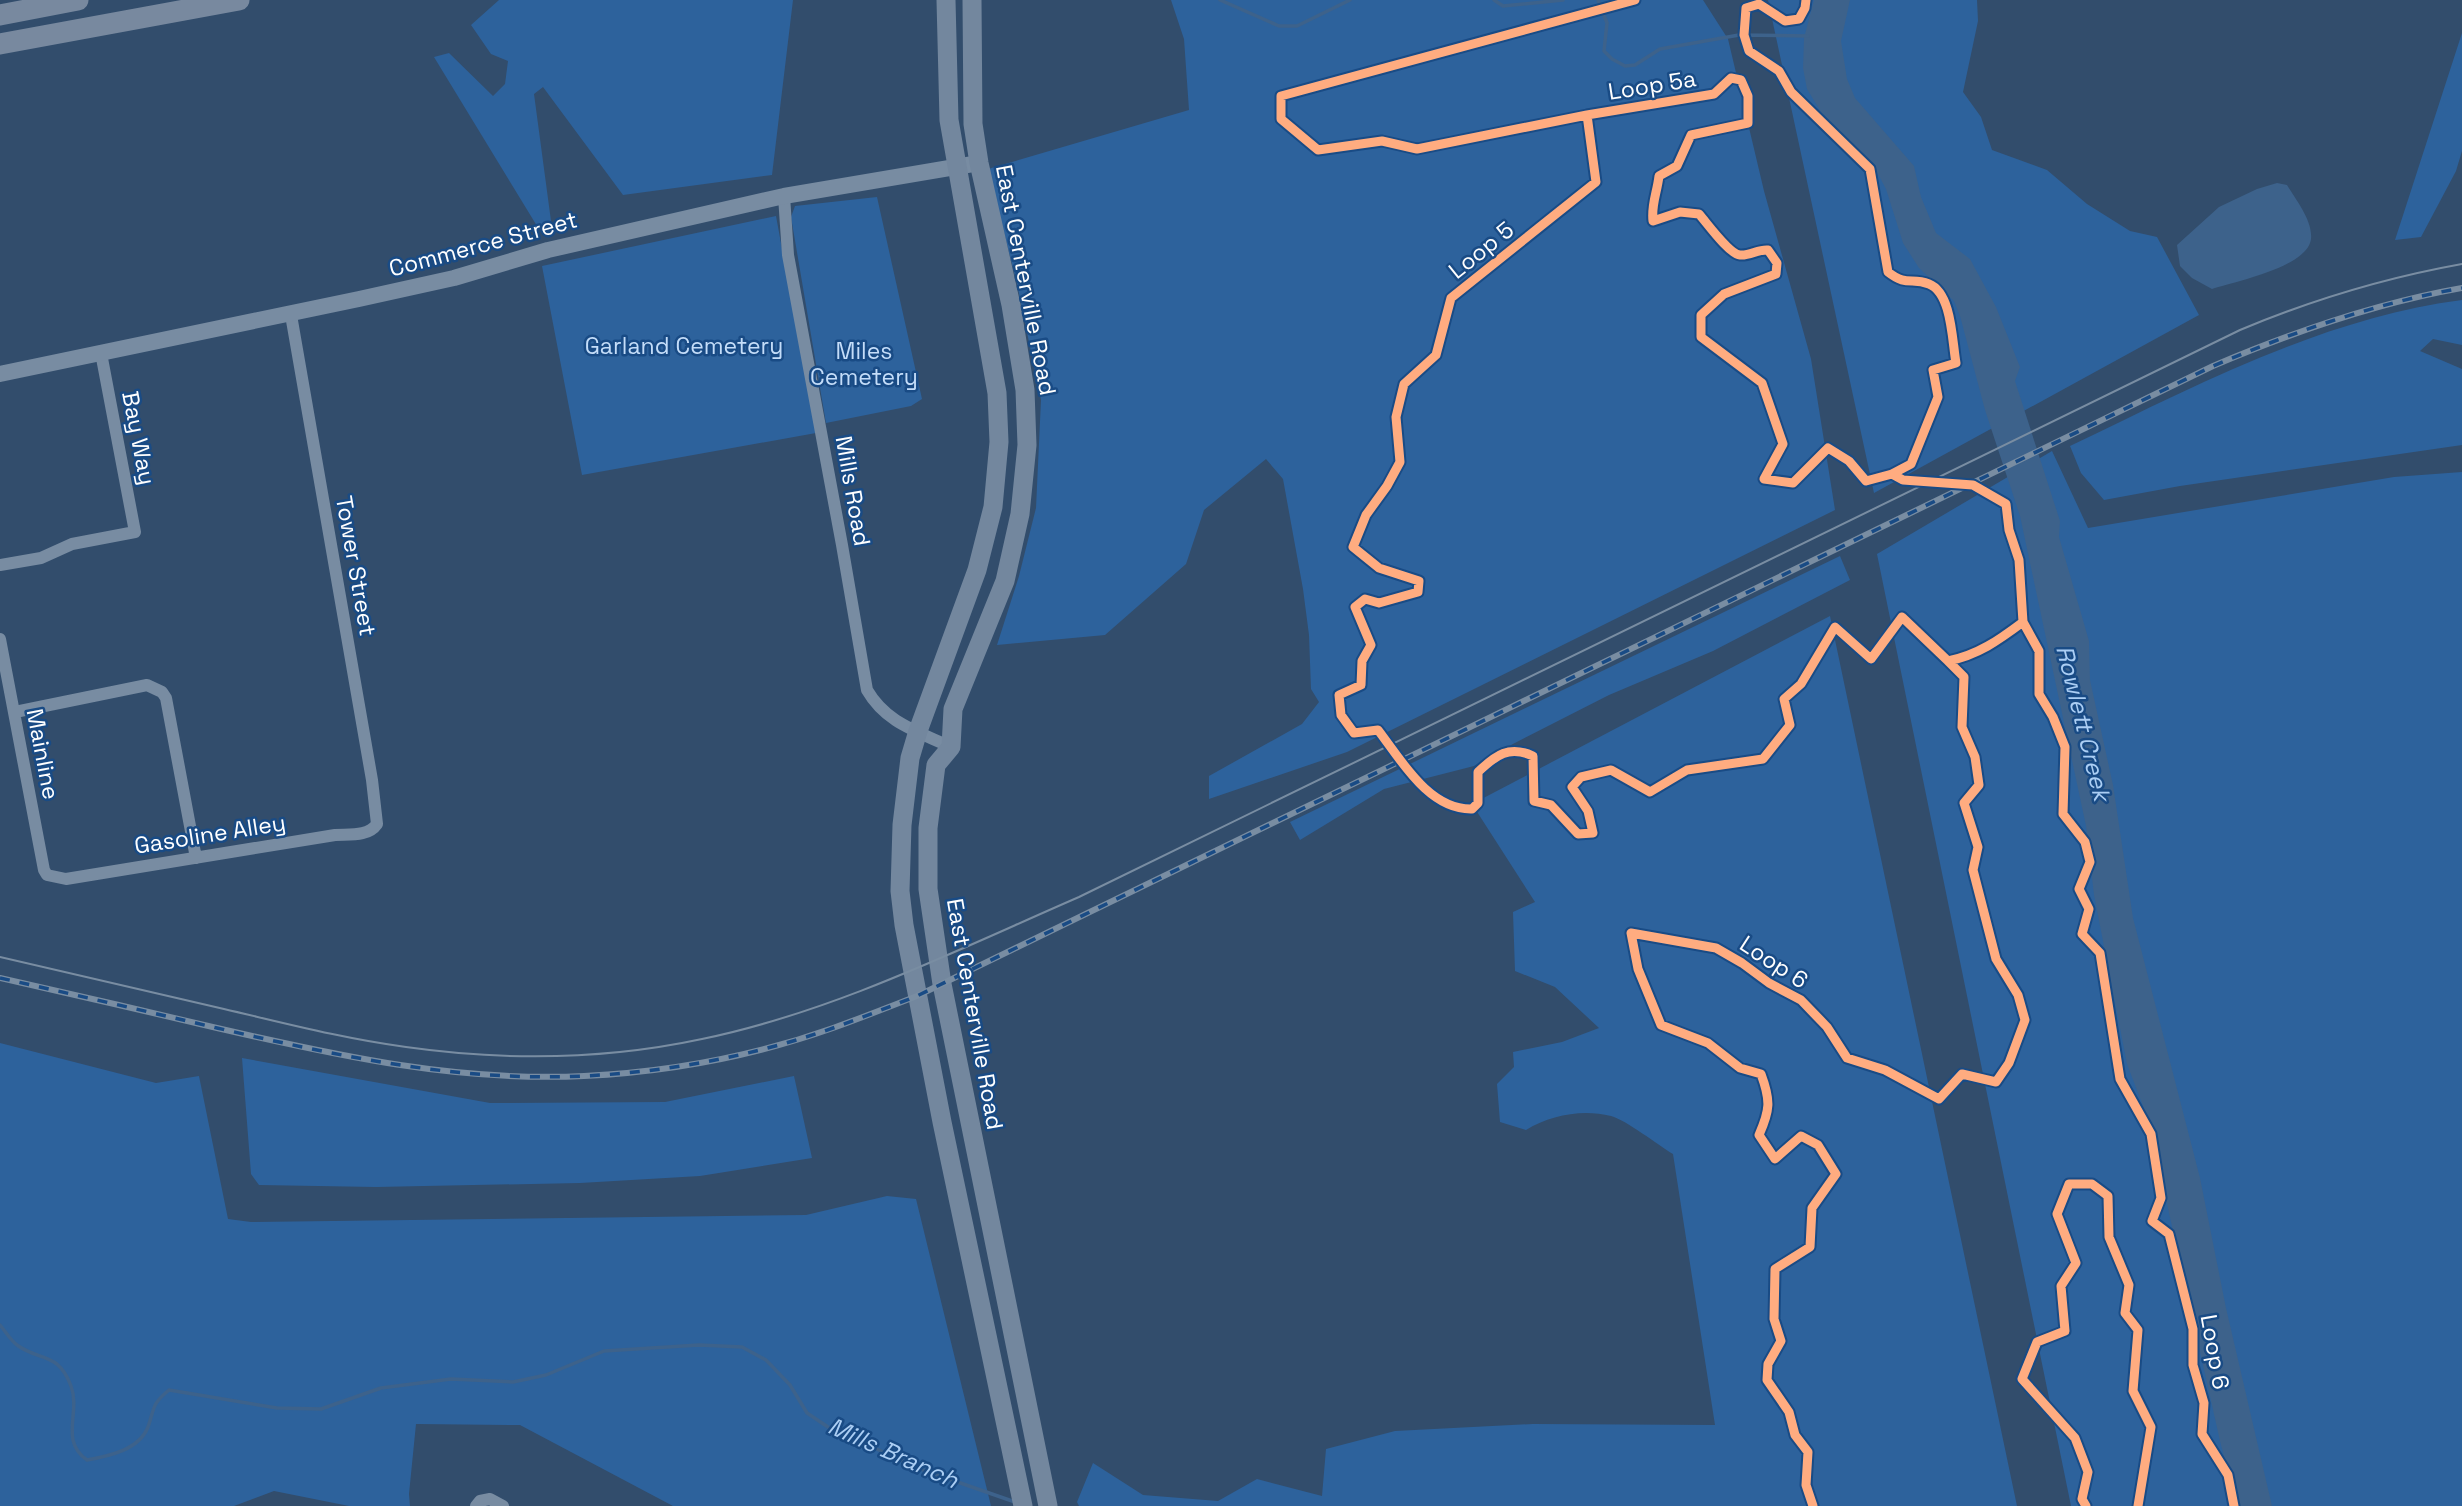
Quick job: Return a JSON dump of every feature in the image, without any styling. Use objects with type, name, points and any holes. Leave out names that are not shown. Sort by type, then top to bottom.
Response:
[{"type":"main road","points":[[0,15],[78,0]]},
{"type":"main road","points":[[0,44],[239,0]]},
{"type":"main road","name":"East Centerville Road","points":[[946,0],[949,120],[997,393],[999,442],[993,507],[977,570],[918,731],[909,769],[900,862],[904,925],[942,1122],[1023,1506]]},
{"type":"main road","name":"East Centerville Road","points":[[972,0],[971,99],[979,163],[1011,305],[1025,390],[1027,445],[1020,514],[1005,581],[953,709],[951,747],[936,765],[928,828],[928,889],[935,947],[1048,1506]]},
{"type":"main road","points":[[900,862],[928,855]]},
{"type":"main road","points":[[942,1122],[969,1117]]},
{"type":"main road","points":[[986,1331],[1011,1326]]},
{"type":"street","name":"Commerce Street","points":[[0,374],[291,315],[454,278],[548,250],[784,196],[979,163]]},
{"type":"street","name":"Mills Road","points":[[784,196],[788,255],[867,690],[874,703],[888,717],[951,747]]},
{"type":"street","name":"Tower Street","points":[[291,315],[372,780],[377,824]]},
{"type":"street","name":"Bay Way","points":[[0,565],[41,558],[72,544],[135,532],[101,353]]},
{"type":"street","name":"Mainline","points":[[0,639],[47,875]]},
{"type":"street","points":[[15,712],[147,685],[162,692],[166,698],[196,858]]},
{"type":"street","name":"Gasoline Alley","points":[[47,875],[65,879],[335,835],[367,833],[377,824]]},
{"type":"street","points":[[478,1504],[490,1499],[503,1506]]},
{"type":"green space","points":[[499,0],[793,0],[772,175],[623,195],[543,87],[534,94],[551,221],[537,226],[434,57],[449,53],[493,96],[505,84],[508,61],[491,54],[471,25]]},
{"type":"green space","points":[[1171,0],[1703,0],[1728,39],[1764,191],[1811,359],[1835,510],[1347,752],[1209,799],[1209,776],[1302,724],[1319,702],[1311,689],[1309,635],[1303,589],[1283,479],[1266,459],[1204,510],[1186,564],[1105,635],[997,645],[1019,576],[1036,508],[1041,400],[1017,284],[988,169],[1189,110],[1184,39]]},
{"type":"green space","points":[[1768,0],[1977,0],[1978,21],[1963,92],[1981,117],[1992,150],[2047,170],[2087,204],[2130,231],[2157,237],[2199,315],[1874,493]]},
{"type":"green space","points":[[2462,33],[2462,151],[2456,171],[2421,237],[2395,240]]},
{"type":"green space","name":"Miles Cemetery","points":[[877,197],[922,399],[911,406],[826,423],[791,217],[795,206]]},
{"type":"green space","name":"Garland Cemetery","points":[[776,216],[816,433],[582,475],[542,266]]},
{"type":"green space","points":[[2462,300],[2462,345],[2433,339],[2420,351],[2462,369],[2462,445],[2180,486],[2104,500],[2081,473],[2070,446],[2212,378],[2310,338],[2360,322],[2410,309]]},
{"type":"green space","points":[[2052,451],[2088,528],[2394,477],[2462,472],[2462,1506],[2071,1506],[1877,554]]},
{"type":"green space","points":[[1840,556],[1850,580],[1713,651],[1609,695],[1474,766],[1384,789],[1300,840],[1290,822]]},
{"type":"green space","points":[[1830,616],[2017,1506],[1079,1506],[1077,1502],[1093,1463],[1143,1495],[1218,1501],[1257,1479],[1322,1496],[1326,1449],[1395,1431],[1533,1424],[1715,1425],[1673,1154],[1633,1127],[1611,1116],[1578,1113],[1546,1120],[1526,1130],[1500,1122],[1497,1084],[1514,1067],[1513,1052],[1562,1042],[1599,1028],[1555,987],[1515,971],[1513,912],[1535,902],[1472,804]]},
{"type":"green space","points":[[0,1043],[156,1083],[199,1076],[228,1219],[251,1222],[806,1215],[887,1196],[916,1199],[991,1506],[673,1506],[520,1425],[416,1424],[410,1506],[349,1506],[274,1491],[234,1506],[0,1506]]},
{"type":"green space","points":[[242,1058],[490,1103],[665,1102],[794,1076],[812,1158],[700,1176],[580,1183],[376,1187],[259,1185],[251,1174]]},
{"type":"water","name":"Rowlett Creek","points":[[1814,0],[1850,0],[1841,41],[1847,79],[1855,98],[1914,166],[1921,197],[1936,233],[1970,259],[1996,307],[2020,367],[2015,381],[2060,521],[2059,537],[2089,641],[2090,680],[2113,785],[2133,918],[2200,1178],[2226,1308],[2272,1506],[2237,1506],[2148,1119],[2127,1064],[2094,895],[2086,826],[2020,516],[1985,410],[1960,316],[1954,301],[1919,268],[1903,243],[1886,189],[1872,163],[1821,112],[1807,89],[1803,68],[1804,38]]},
{"type":"water","points":[[2277,183],[2287,185],[2303,211],[2311,232],[2307,249],[2297,258],[2269,272],[2212,289],[2192,278],[2180,266],[2177,245],[2219,207],[2257,189]]},
{"type":"waterway","points":[[1220,0],[1279,26],[1297,26],[1350,0]]},
{"type":"waterway","points":[[1494,0],[1503,6],[1563,0]]},
{"type":"waterway","points":[[1598,0],[1607,23],[1604,51],[1625,66],[1635,65],[1660,49],[1739,35],[1808,36]]},
{"type":"waterway","name":"Mills Branch","points":[[0,1325],[17,1345],[54,1362],[66,1375],[73,1396],[74,1444],[87,1460],[114,1454],[138,1441],[148,1427],[156,1403],[169,1390],[277,1408],[321,1409],[381,1388],[451,1379],[513,1382],[546,1375],[604,1351],[699,1345],[742,1347],[766,1360],[790,1385],[807,1413],[828,1427],[923,1470],[1015,1502]]},
{"type":"tram line","points":[[0,957],[337,1035],[443,1052],[554,1056],[628,1051],[702,1039],[751,1027],[799,1013],[894,978],[1079,897],[2240,330],[2350,291],[2462,264]]},
{"type":"railway","points":[[0,978],[308,1048],[444,1071],[537,1077],[615,1074],[710,1061],[772,1047],[833,1028],[917,996],[2213,366],[2335,320],[2462,288]]},
{"type":"cycle path","name":"Loop 5","points":[[1635,0],[1281,96],[1281,119],[1318,150],[1382,141],[1417,149],[1587,115],[1596,182],[1451,298],[1436,355],[1404,384],[1396,417],[1400,462],[1366,515],[1353,547],[1379,568],[1419,581],[1418,592],[1379,603],[1365,599],[1355,607],[1371,645],[1362,661],[1361,685],[1339,695],[1341,715],[1354,733],[1378,730],[1429,792],[1457,807],[1472,809],[1478,803],[1478,772],[1491,761],[1503,754],[1517,751],[1533,756],[1534,801],[1551,805],[1578,834],[1593,833],[1588,811],[1572,787],[1581,777],[1611,770],[1650,792],[1687,770],[1763,759],[1790,725],[1784,699],[1801,684],[1835,627],[1871,659],[1902,617],[1948,661],[1979,651],[2023,622],[2019,560],[2009,530],[2006,504],[1973,485],[1903,480],[1892,474],[1911,464],[1938,397],[1933,370],[1956,363],[1950,319],[1937,289],[1923,282],[1905,281],[1888,272],[1870,169],[1791,92],[1779,71],[1749,51],[1744,35],[1746,8],[1759,4],[1785,21],[1799,19],[1806,0]]},
{"type":"cycle path","name":"Loop 5a","points":[[1587,115],[1714,94],[1731,78],[1741,80],[1748,96],[1748,123],[1691,135],[1677,166],[1659,176],[1653,204],[1653,221],[1680,212],[1699,214],[1735,253],[1744,255],[1768,250],[1777,263],[1776,274],[1724,294],[1701,315],[1701,337],[1762,383],[1783,444],[1764,479],[1793,483],[1828,448],[1849,461],[1866,481],[1892,474]]},
{"type":"cycle path","name":"Loop 6","points":[[2023,622],[2039,651],[2039,694],[2053,717],[2065,747],[2063,814],[2085,842],[2090,862],[2079,889],[2089,909],[2082,934],[2100,953],[2120,1079],[2151,1134],[2161,1198],[2152,1221],[2169,1234],[2193,1329],[2193,1365],[2204,1403],[2202,1434],[2228,1475],[2234,1506]]},
{"type":"cycle path","name":"Loop 6","points":[[1813,1506],[1806,1485],[1808,1452],[1795,1435],[1789,1412],[1767,1380],[1768,1364],[1781,1341],[1774,1319],[1775,1269],[1810,1247],[1812,1208],[1836,1174],[1818,1145],[1801,1136],[1775,1159],[1759,1135],[1768,1105],[1761,1074],[1740,1068],[1708,1043],[1661,1025],[1638,969],[1631,933],[1716,948],[1769,983],[1801,1000],[1827,1027],[1847,1058],[1885,1070],[1939,1099],[1962,1074],[1996,1082],[2009,1063],[2025,1020],[2018,995],[1996,959],[1973,870],[1978,847],[1964,803],[1979,785],[1975,757],[1962,727],[1964,677],[1948,661]]},
{"type":"cycle path","points":[[2086,1506],[2082,1499],[2088,1472],[2075,1438],[2022,1379],[2037,1342],[2065,1331],[2061,1286],[2076,1263],[2057,1214],[2069,1184],[2092,1184],[2108,1196],[2109,1237],[2129,1285],[2125,1313],[2138,1330],[2133,1391],[2151,1427],[2138,1506]]}]
